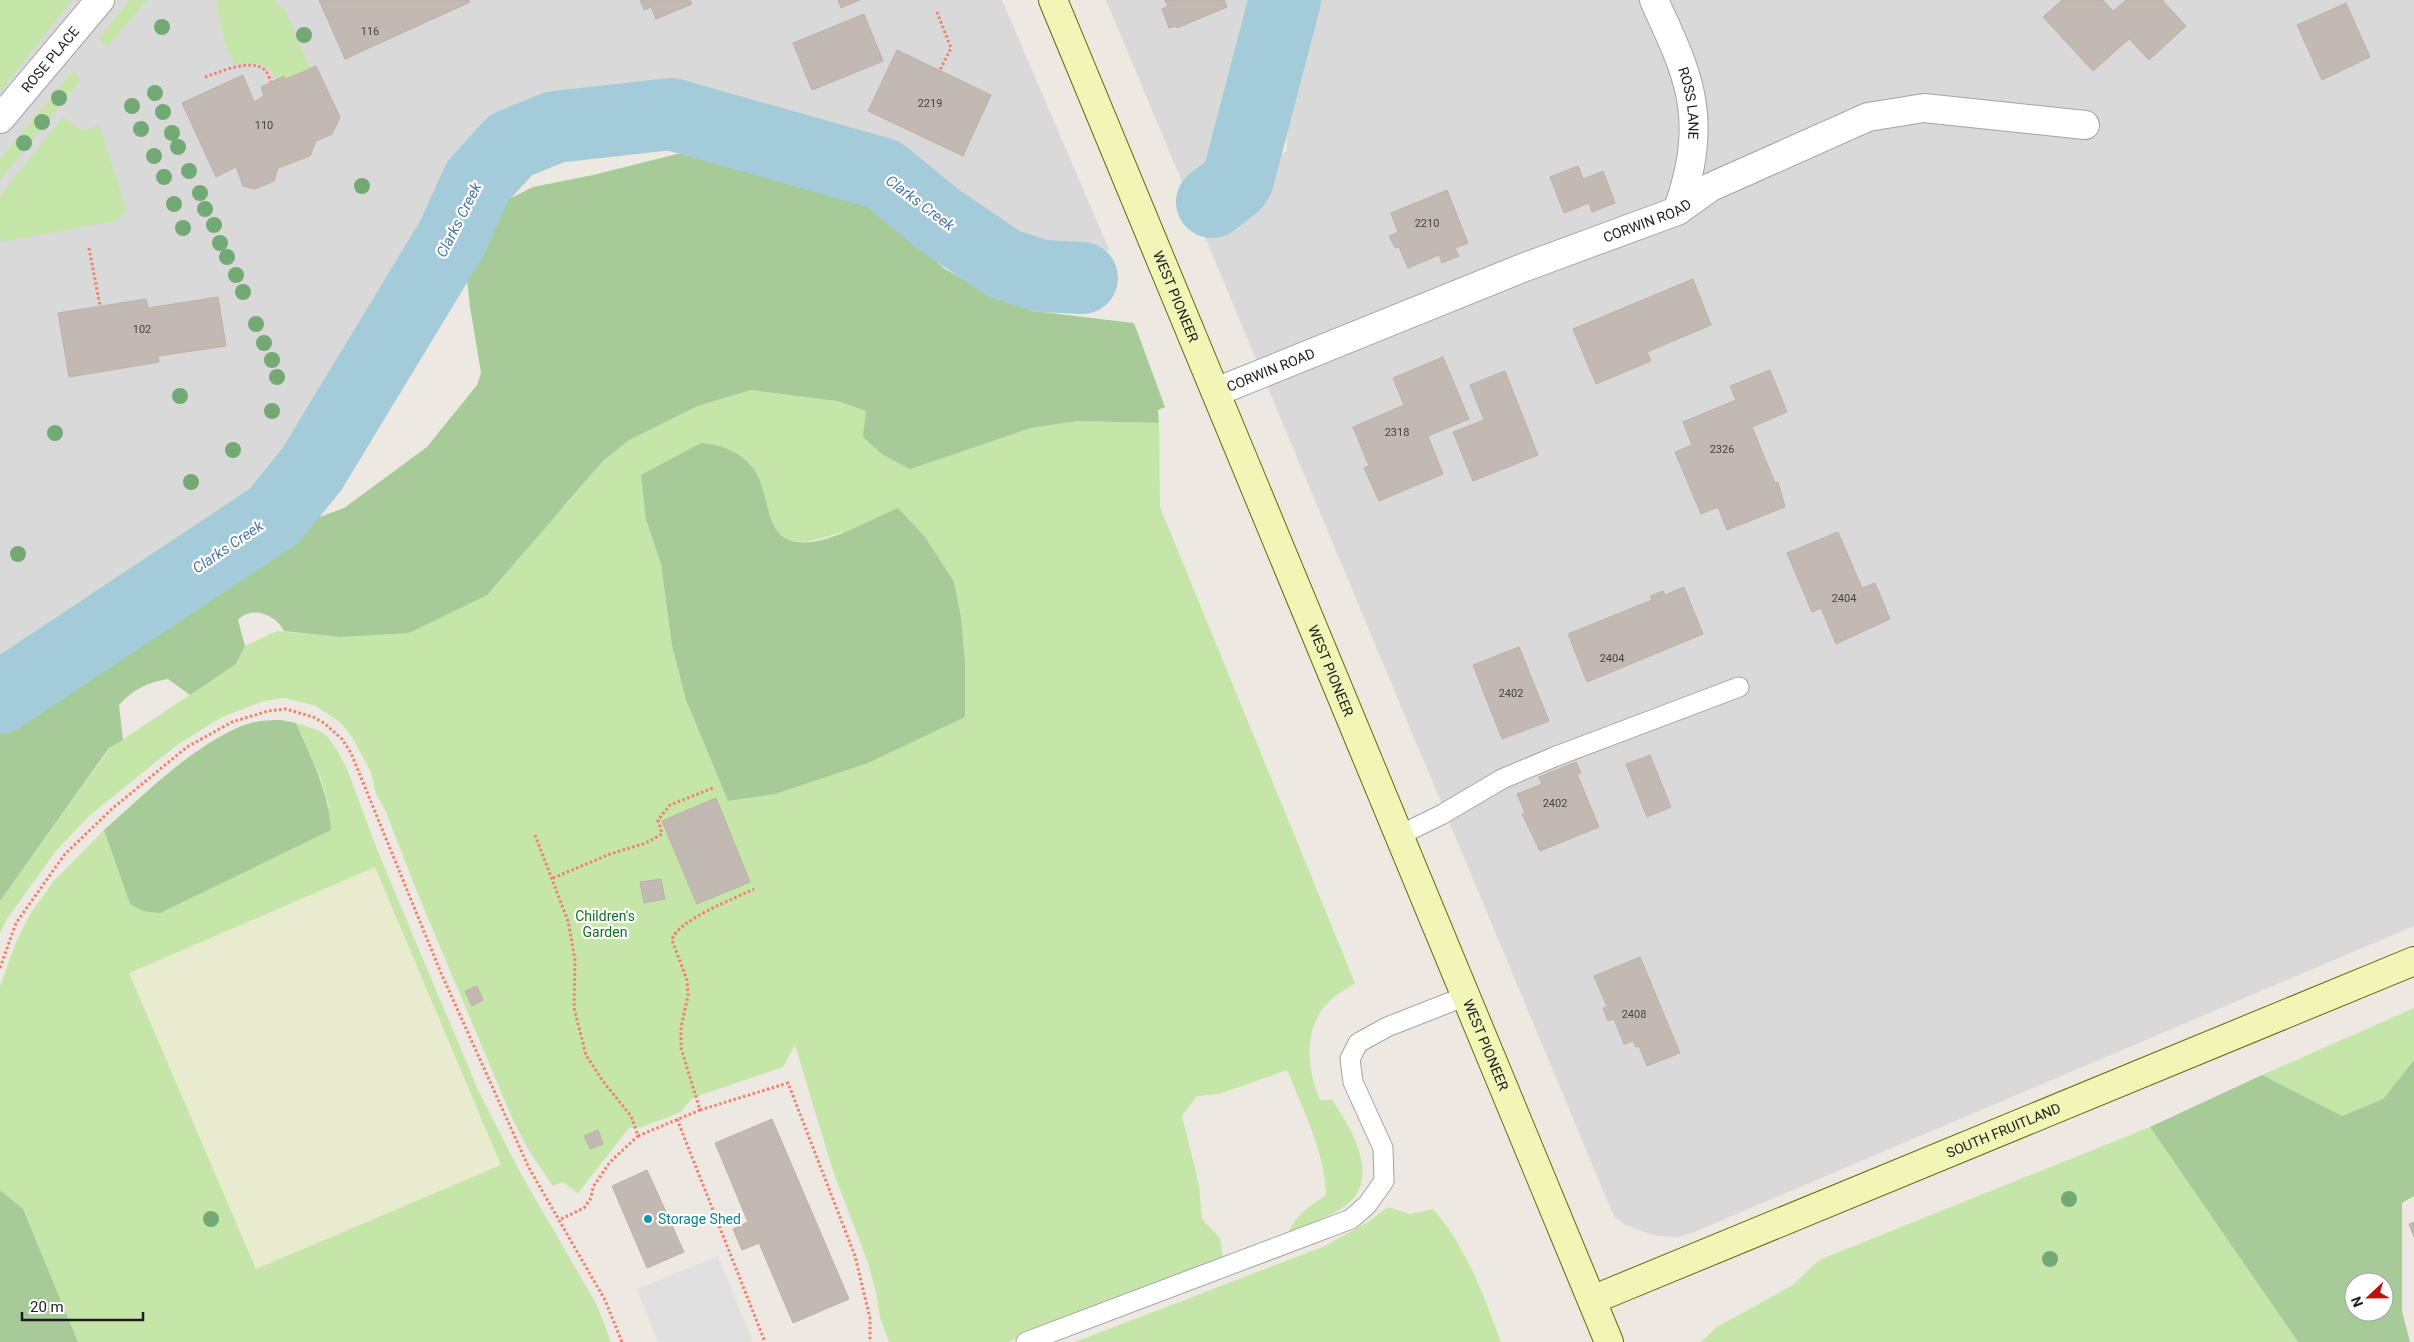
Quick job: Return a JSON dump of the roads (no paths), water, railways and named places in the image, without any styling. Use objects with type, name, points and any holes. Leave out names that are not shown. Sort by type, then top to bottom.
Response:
[{"type":"main road","name":"WEST PIONEER","points":[[1052,0],[1609,1342]]},
{"type":"main road","name":"SOUTH FRUITLAND","points":[[1592,1300],[2414,961]]},
{"type":"street","name":"ROSE PLACE","points":[[0,119],[100,0]]},
{"type":"street","name":"ROSS LANE","points":[[1654,0],[1681,63],[1692,106],[1687,184],[1677,211]]},
{"type":"street","name":"CORWIN ROAD","points":[[1216,392],[1525,267],[1677,211],[1711,187],[1868,117],[1924,108],[2085,125]]},
{"type":"lane","points":[[1400,835],[1441,815],[1502,779],[1554,757],[1739,687]]},
{"type":"lane","points":[[1026,1342],[1351,1219],[1367,1205],[1384,1181],[1383,1148],[1353,1082],[1350,1059],[1358,1043],[1387,1027],[1466,996]]},
{"type":"waterway","name":"Clarks Creek","points":[[1212,202],[1234,185],[1238,179],[1285,0]]},
{"type":"waterway","name":"Clarks Creek","points":[[0,698],[274,516],[312,469],[452,238],[478,181],[511,145],[555,127],[671,114],[883,174],[938,219],[1004,264],[1042,276],[1082,278]]},
{"type":"place","name":"Storage Shed","points":[[648,1219]]},
{"type":"park label","name":"Children's Garden","points":[[605,924]]}]
